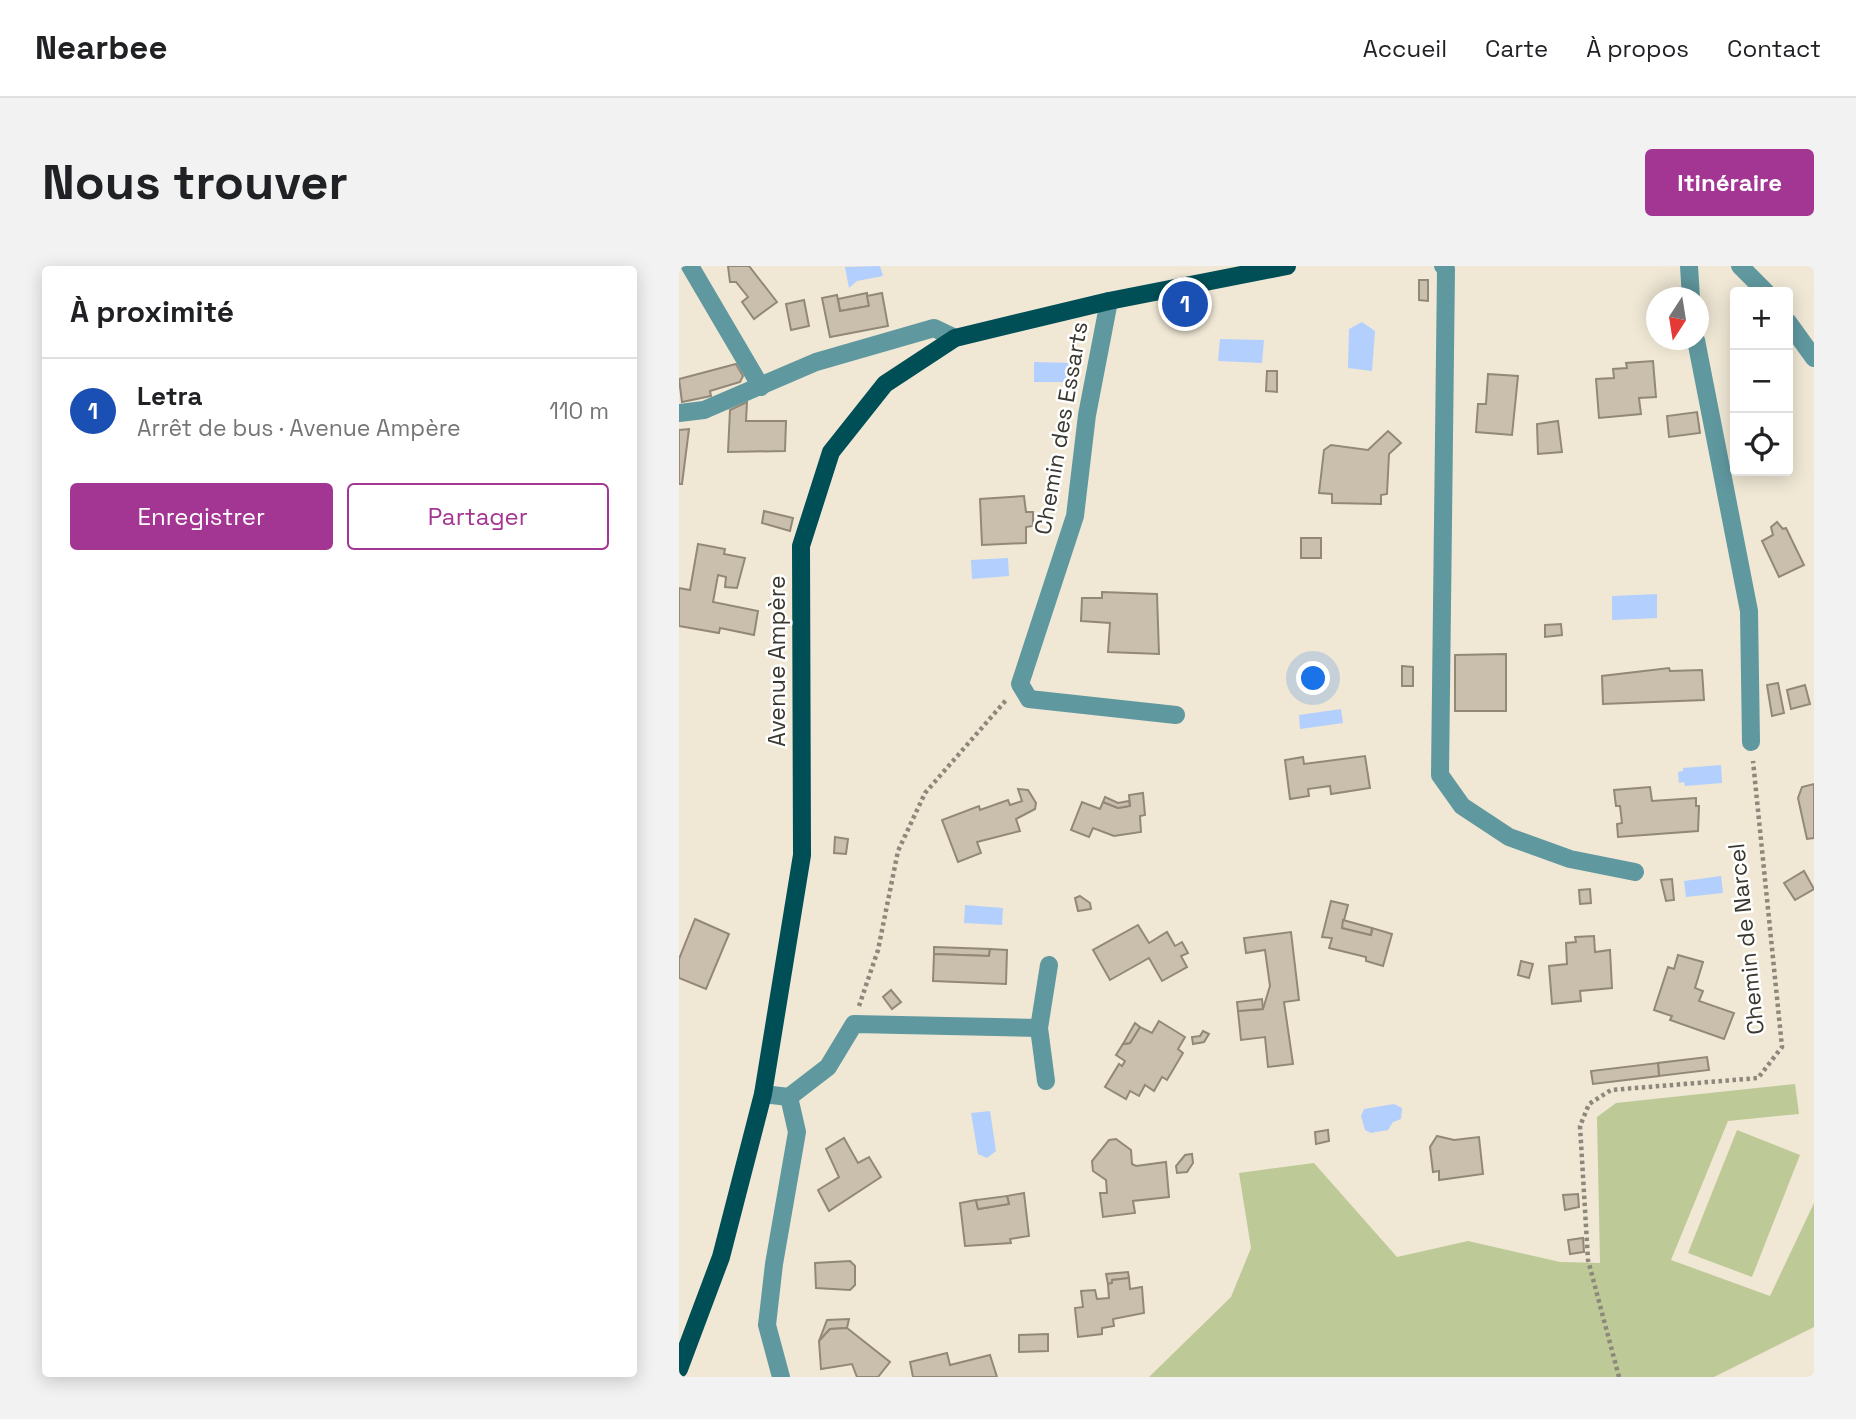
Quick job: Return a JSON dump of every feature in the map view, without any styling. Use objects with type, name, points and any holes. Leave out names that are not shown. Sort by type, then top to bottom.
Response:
[{"type":"main road","name":"Avenue Ampère","points":[[679,1369],[721,1257],[763,1094],[802,855],[801,546],[831,452],[885,384],[955,338],[1109,301],[1287,266]]},
{"type":"street","points":[[690,266],[761,387]]},
{"type":"street","points":[[1443,266],[1446,269],[1440,775],[1462,806],[1509,837],[1570,859],[1635,872]]},
{"type":"street","points":[[1689,266],[1690,287]]},
{"type":"street","points":[[1740,266],[1761,287]]},
{"type":"street","name":"Chemin des Essarts","points":[[1020,684],[1075,516],[1087,415],[1109,301]]},
{"type":"street","points":[[679,413],[704,410],[816,362],[934,328],[955,338]]},
{"type":"street","points":[[1793,329],[1814,358]]},
{"type":"street","points":[[1698,350],[1749,611],[1751,742]]},
{"type":"street","points":[[1020,684],[1028,699],[1176,715]]},
{"type":"street","points":[[1046,1081],[1039,1028],[1049,965]]},
{"type":"street","points":[[763,1094],[789,1097],[828,1067],[854,1024],[1039,1028]]},
{"type":"street","points":[[782,1377],[767,1325],[773,1264],[797,1132],[789,1097]]},
{"type":"path","points":[[854,1024],[878,950],[898,851],[925,793],[1020,684]]},
{"type":"path","name":"Chemin de Narcel","points":[[1619,1377],[1588,1260],[1580,1126],[1589,1104],[1611,1090],[1758,1078],[1782,1047],[1751,742]]},
{"type":"green space","points":[[1795,1084],[1799,1114],[1728,1121],[1671,1260],[1770,1296],[1814,1203],[1814,1327],[1714,1377],[1149,1377],[1231,1297],[1251,1248],[1239,1173],[1314,1163],[1397,1257],[1468,1241],[1560,1262],[1600,1263],[1597,1117],[1616,1103]]},
{"type":"green space","points":[[1737,1130],[1800,1155],[1752,1277],[1688,1253]]},
{"type":"water","points":[[880,266],[883,276],[857,281],[849,288],[845,267]]},
{"type":"water","points":[[1362,322],[1375,331],[1372,371],[1348,368],[1349,329]]},
{"type":"water","points":[[1220,339],[1264,340],[1262,363],[1218,361]]},
{"type":"water","points":[[1034,362],[1075,363],[1074,382],[1034,382]]},
{"type":"water","points":[[1008,558],[1009,576],[972,579],[971,560]]},
{"type":"water","points":[[1657,594],[1657,618],[1612,620],[1612,596]]},
{"type":"water","points":[[1341,709],[1343,723],[1300,729],[1299,715]]},
{"type":"water","points":[[1721,765],[1722,783],[1685,786],[1684,782],[1679,783],[1678,772],[1683,771],[1683,768]]},
{"type":"water","points":[[1721,876],[1723,893],[1686,897],[1684,881]]},
{"type":"water","points":[[965,905],[1003,908],[1002,925],[964,923]]},
{"type":"water","points":[[1394,1104],[1402,1108],[1401,1119],[1393,1122],[1388,1130],[1371,1133],[1365,1130],[1361,1116],[1364,1109]]},
{"type":"water","points":[[990,1111],[996,1151],[987,1158],[978,1154],[971,1113]]},
{"type":"building","points":[[728,266],[749,266],[777,302],[754,319],[742,302],[748,297],[736,282],[730,282]]},
{"type":"building","points":[[1419,280],[1428,280],[1428,301],[1419,300]]},
{"type":"building","points":[[867,293],[869,306],[840,311],[838,299]]},
{"type":"building","points":[[882,293],[888,326],[830,337],[822,298],[837,295],[840,311],[869,306],[867,296]]},
{"type":"building","points":[[804,300],[809,326],[791,330],[786,304]]},
{"type":"building","points":[[1653,361],[1656,397],[1639,398],[1641,414],[1599,418],[1596,379],[1614,378],[1613,369],[1627,368],[1626,363]]},
{"type":"building","points":[[736,364],[743,376],[740,382],[710,391],[711,396],[682,402],[679,379]]},
{"type":"building","points":[[1267,371],[1277,371],[1277,392],[1266,391]]},
{"type":"building","points":[[1488,374],[1518,376],[1512,435],[1476,432],[1478,404],[1486,404]]},
{"type":"building","points":[[747,402],[746,421],[786,421],[785,451],[728,452],[730,410]]},
{"type":"building","points":[[1697,412],[1700,433],[1669,437],[1667,416]]},
{"type":"building","points":[[1558,421],[1562,452],[1538,454],[1537,424]]},
{"type":"building","points":[[689,429],[682,484],[679,484],[679,430]]},
{"type":"building","points":[[1388,431],[1401,443],[1389,454],[1387,494],[1381,495],[1381,504],[1332,503],[1332,494],[1319,493],[1324,450],[1331,445],[1368,450]]},
{"type":"building","points":[[1024,496],[1026,512],[1033,512],[1033,526],[1026,527],[1026,543],[982,545],[980,499]]},
{"type":"building","points":[[764,511],[793,518],[790,531],[762,523]]},
{"type":"building","points":[[1777,522],[1783,529],[1786,528],[1804,565],[1779,577],[1762,541],[1773,535],[1771,527]]},
{"type":"building","points":[[1301,538],[1321,538],[1321,558],[1301,558]]},
{"type":"building","points":[[698,544],[725,549],[724,554],[745,558],[737,588],[725,587],[726,577],[718,575],[713,602],[758,611],[754,635],[720,628],[719,633],[679,626],[679,588],[690,590]]},
{"type":"building","points":[[1102,592],[1157,594],[1159,654],[1108,652],[1110,623],[1081,621],[1082,598],[1102,598]]},
{"type":"building","points":[[1561,624],[1562,635],[1545,637],[1545,625]]},
{"type":"building","points":[[1506,654],[1506,711],[1455,711],[1455,655]]},
{"type":"building","points":[[1402,666],[1413,667],[1413,686],[1402,686]]},
{"type":"building","points":[[1669,668],[1670,671],[1702,670],[1704,700],[1603,704],[1602,676]]},
{"type":"building","points":[[1778,683],[1784,713],[1772,716],[1767,685]]},
{"type":"building","points":[[1805,685],[1810,704],[1791,709],[1787,690]]},
{"type":"building","points":[[1365,756],[1370,788],[1331,794],[1330,786],[1308,789],[1309,796],[1290,799],[1285,760],[1303,757],[1304,764]]},
{"type":"building","points":[[1814,784],[1814,838],[1807,839],[1798,798],[1802,787]]},
{"type":"building","points":[[1650,787],[1652,801],[1696,798],[1696,806],[1699,806],[1698,831],[1618,837],[1617,824],[1622,823],[1614,790]]},
{"type":"building","points":[[1018,789],[1028,790],[1036,803],[1035,809],[1016,819],[1020,831],[977,842],[981,853],[958,862],[942,820],[979,806],[980,810],[1008,800],[1010,805],[1022,801]]},
{"type":"building","points":[[1143,793],[1145,815],[1140,816],[1141,832],[1114,836],[1093,828],[1089,837],[1071,830],[1082,802],[1100,809],[1103,802],[1118,808],[1130,806],[1129,795]]},
{"type":"building","points":[[1105,797],[1118,803],[1129,801],[1130,806],[1118,808],[1103,802]]},
{"type":"building","points":[[835,837],[848,839],[846,854],[834,853]]},
{"type":"building","points":[[1804,871],[1814,889],[1795,900],[1784,883]]},
{"type":"building","points":[[1672,879],[1674,900],[1666,901],[1661,880]]},
{"type":"building","points":[[1590,889],[1591,903],[1580,904],[1579,890]]},
{"type":"building","points":[[1080,896],[1090,903],[1091,909],[1078,911],[1075,898]]},
{"type":"building","points":[[1331,901],[1348,905],[1342,928],[1371,935],[1372,928],[1392,934],[1383,966],[1366,961],[1366,957],[1329,948],[1332,938],[1322,937]]},
{"type":"building","points":[[695,919],[729,934],[706,989],[679,978],[679,959]]},
{"type":"building","points":[[1343,920],[1372,928],[1371,935],[1342,928]]},
{"type":"building","points":[[1138,925],[1149,943],[1167,932],[1175,946],[1182,942],[1188,953],[1181,956],[1187,967],[1162,981],[1149,958],[1110,980],[1093,950]]},
{"type":"building","points":[[1291,932],[1299,1000],[1284,1002],[1293,1064],[1268,1067],[1265,1037],[1241,1040],[1238,1011],[1263,1009],[1270,986],[1265,950],[1246,953],[1244,938]]},
{"type":"building","points":[[1594,936],[1595,952],[1610,950],[1612,988],[1580,991],[1581,1001],[1552,1004],[1549,966],[1567,964],[1566,943],[1576,942],[1575,937]]},
{"type":"building","points":[[934,947],[990,949],[989,956],[934,954]]},
{"type":"building","points":[[990,949],[1007,950],[1006,984],[933,981],[934,954],[989,956]]},
{"type":"building","points":[[1678,955],[1703,962],[1695,988],[1703,991],[1699,1001],[1734,1013],[1724,1039],[1670,1020],[1672,1016],[1654,1010],[1668,967],[1674,969]]},
{"type":"building","points":[[1521,961],[1533,964],[1529,978],[1518,975]]},
{"type":"building","points":[[891,990],[901,1002],[892,1009],[883,997]]},
{"type":"building","points":[[1262,999],[1263,1009],[1238,1011],[1237,1002]]},
{"type":"building","points":[[1159,1021],[1185,1037],[1178,1049],[1183,1053],[1167,1080],[1162,1077],[1154,1091],[1145,1085],[1139,1096],[1130,1091],[1126,1099],[1105,1087],[1119,1064],[1122,1066],[1125,1061],[1116,1055],[1123,1044],[1130,1043],[1140,1027],[1152,1033]]},
{"type":"building","points":[[1135,1023],[1140,1027],[1130,1043],[1123,1044]]},
{"type":"building","points":[[1203,1031],[1209,1034],[1204,1042],[1193,1044],[1192,1037],[1200,1036]]},
{"type":"building","points":[[1707,1057],[1709,1070],[1659,1076],[1658,1063]]},
{"type":"building","points":[[1658,1063],[1659,1076],[1593,1084],[1591,1071]]},
{"type":"building","points":[[1328,1130],[1329,1141],[1316,1144],[1315,1132]]},
{"type":"building","points":[[1437,1136],[1454,1140],[1479,1137],[1483,1174],[1439,1180],[1439,1171],[1433,1172],[1430,1147]]},
{"type":"building","points":[[844,1138],[858,1163],[869,1157],[881,1177],[829,1211],[818,1190],[839,1177],[826,1149]]},
{"type":"building","points":[[1116,1139],[1131,1150],[1132,1164],[1136,1166],[1166,1162],[1169,1197],[1133,1201],[1135,1213],[1103,1217],[1100,1193],[1107,1193],[1106,1180],[1093,1171],[1092,1161],[1109,1140]]},
{"type":"building","points":[[1192,1154],[1193,1163],[1187,1172],[1177,1173],[1176,1166],[1185,1155]]},
{"type":"building","points":[[1024,1193],[1029,1236],[1010,1239],[1011,1243],[965,1246],[960,1203],[976,1200],[978,1209],[1009,1204],[1007,1196]]},
{"type":"building","points":[[1578,1194],[1579,1207],[1565,1210],[1563,1195]]},
{"type":"building","points":[[1007,1196],[1009,1204],[978,1209],[976,1200]]},
{"type":"building","points":[[1583,1238],[1584,1252],[1570,1254],[1568,1240]]},
{"type":"building","points":[[850,1261],[855,1266],[855,1285],[850,1290],[816,1288],[815,1263]]},
{"type":"building","points":[[1128,1272],[1129,1278],[1112,1280],[1112,1283],[1108,1284],[1106,1274]]},
{"type":"building","points":[[1129,1278],[1130,1289],[1142,1287],[1144,1313],[1113,1319],[1114,1326],[1102,1328],[1102,1334],[1078,1337],[1075,1308],[1083,1307],[1081,1291],[1095,1290],[1097,1299],[1109,1298],[1108,1284],[1112,1283],[1112,1280]]},
{"type":"building","points":[[849,1319],[847,1328],[830,1329],[819,1341],[827,1320]]},
{"type":"building","points":[[847,1328],[890,1362],[878,1377],[857,1377],[852,1364],[821,1369],[819,1341],[830,1329]]},
{"type":"building","points":[[1048,1334],[1048,1351],[1019,1352],[1019,1335]]},
{"type":"building","points":[[947,1353],[950,1365],[990,1355],[997,1377],[913,1377],[910,1362]]},
{"type":"place","name":"Letra","points":[[1185,304]]}]
